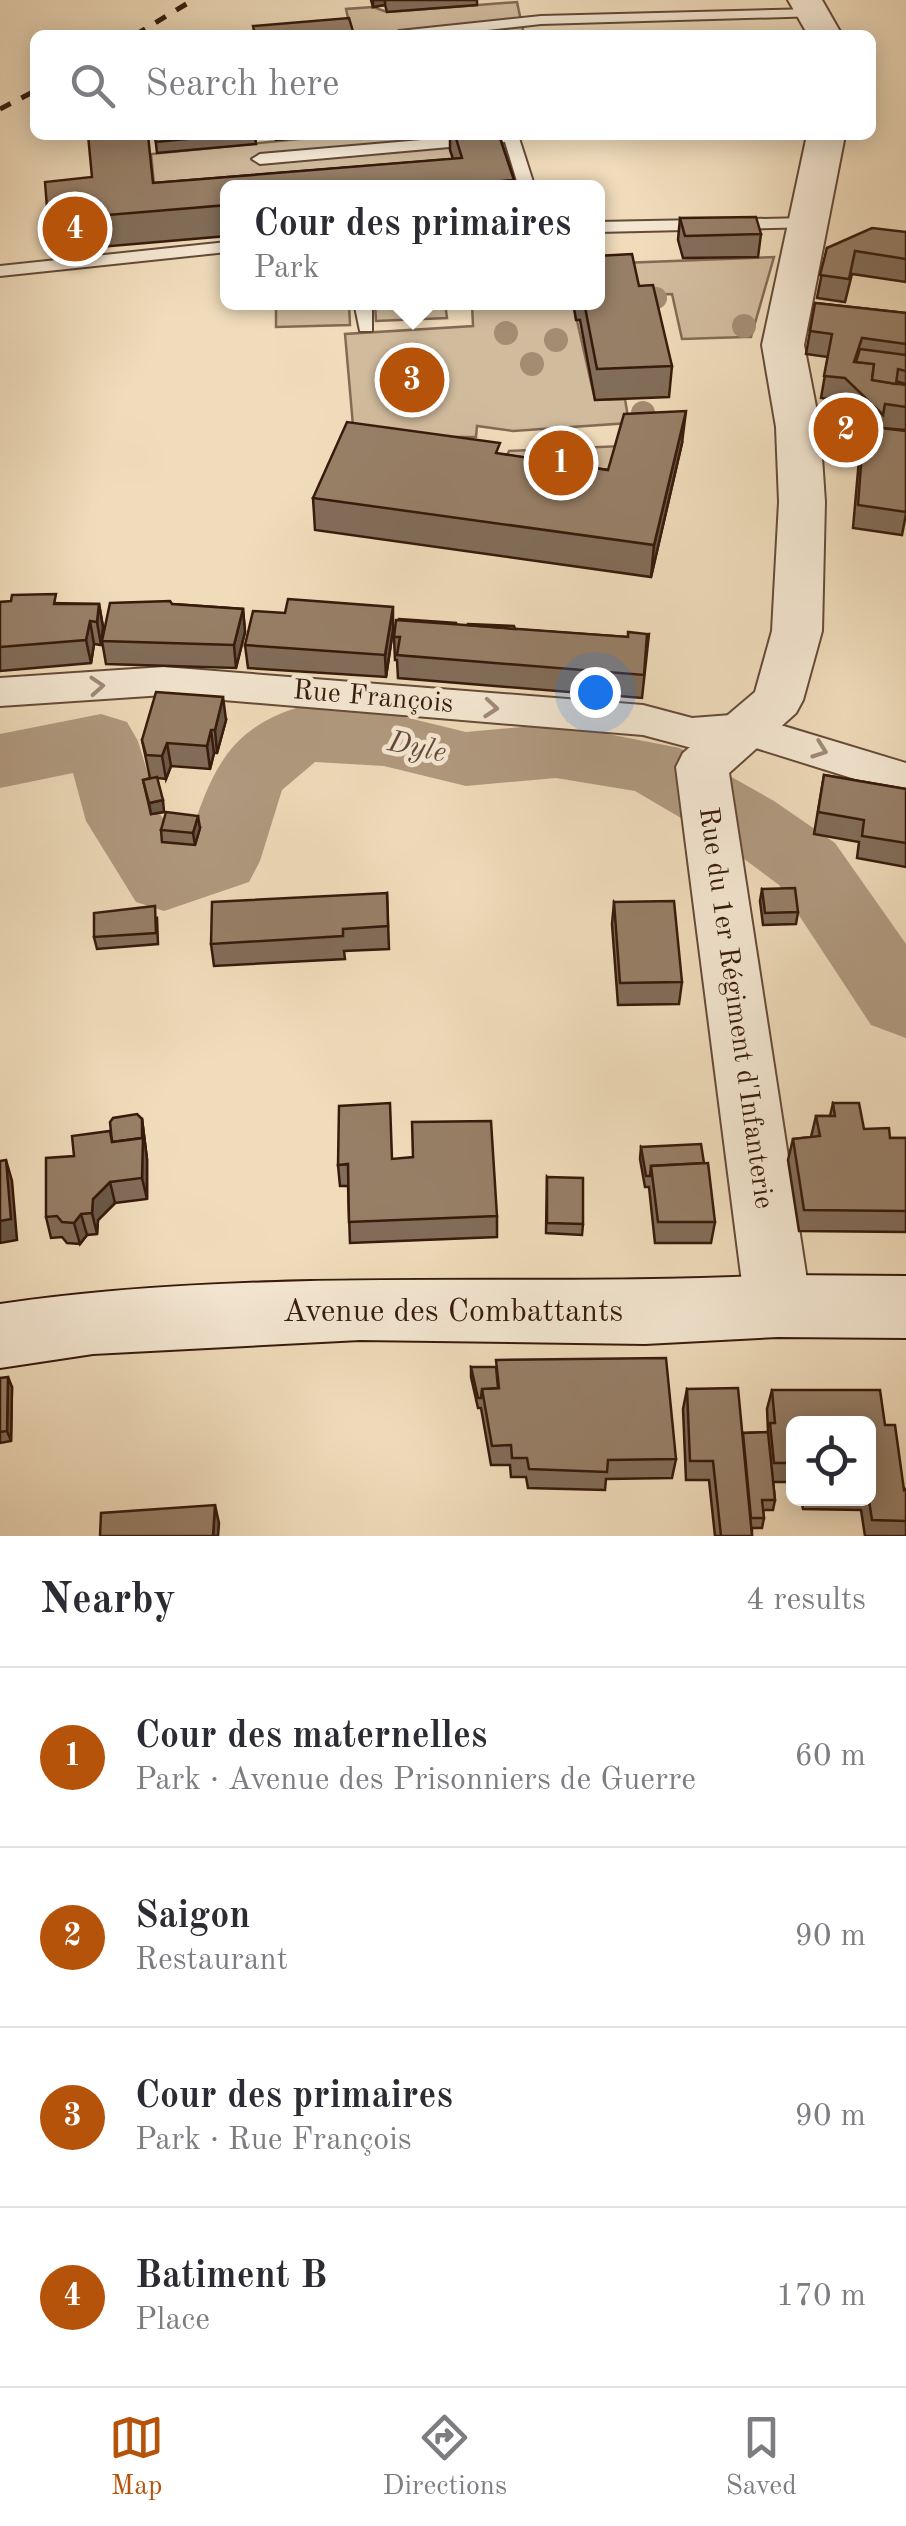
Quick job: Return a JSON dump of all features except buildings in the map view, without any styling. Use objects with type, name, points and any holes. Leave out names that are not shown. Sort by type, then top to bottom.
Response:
[{"type":"main road","name":"Avenue des Combattants","points":[[0,1336],[94,1322],[360,1309],[645,1313],[778,1306],[906,1308]]},
{"type":"street","name":"Rue du 1er Régiment d'Infanterie","points":[[778,1306],[702,767],[778,700],[798,631],[802,502],[799,446],[784,345],[825,140]]},
{"type":"street","name":"Rue François","points":[[0,692],[164,682],[642,720],[692,733],[744,729]]},
{"type":"street","points":[[744,729],[906,778]]},
{"type":"lane","points":[[446,30],[541,20],[815,16]]},
{"type":"lane","points":[[260,159],[422,140]]},
{"type":"lane","points":[[512,140],[524,180]]},
{"type":"lane","points":[[605,227],[809,223]]},
{"type":"lane","points":[[0,271],[220,248]]},
{"type":"lane","points":[[364,310],[366,327]]},
{"type":"shaded area","points":[[517,2],[523,30],[351,30],[346,9],[373,7],[387,12]]},
{"type":"shaded area","points":[[290,140],[485,140],[465,180],[220,180],[220,191],[157,214],[151,154]]},
{"type":"shaded area","points":[[774,257],[751,337],[682,339],[672,294],[631,295],[605,271],[605,264]]},
{"type":"shaded area","points":[[276,310],[349,310],[350,325],[276,327]]},
{"type":"shaded area","points":[[375,310],[446,310],[447,318],[376,321]]},
{"type":"shaded area","points":[[472,310],[575,310],[595,400],[625,399],[629,423],[513,431],[477,426],[476,437],[354,437],[345,334],[473,326]]},
{"type":"shaded area","points":[[622,446],[606,502],[495,485],[509,451]]},
{"type":"waterway","name":"Dyle","points":[[0,761],[101,741],[124,821],[164,881],[221,861],[248,776],[299,734],[384,739],[466,759],[556,751],[653,767],[747,821],[807,864],[900,1001],[906,1004]]},
{"type":"railway","points":[[143,30],[193,0]]},
{"type":"railway","points":[[0,109],[30,94]]},
{"type":"place","name":"Batiment B","points":[[75,229]]},
{"type":"place","name":"Cour des primaires","points":[[412,380]]},
{"type":"place","name":"Saigon","points":[[846,430]]},
{"type":"place","name":"Cour des maternelles","points":[[561,463]]}]
